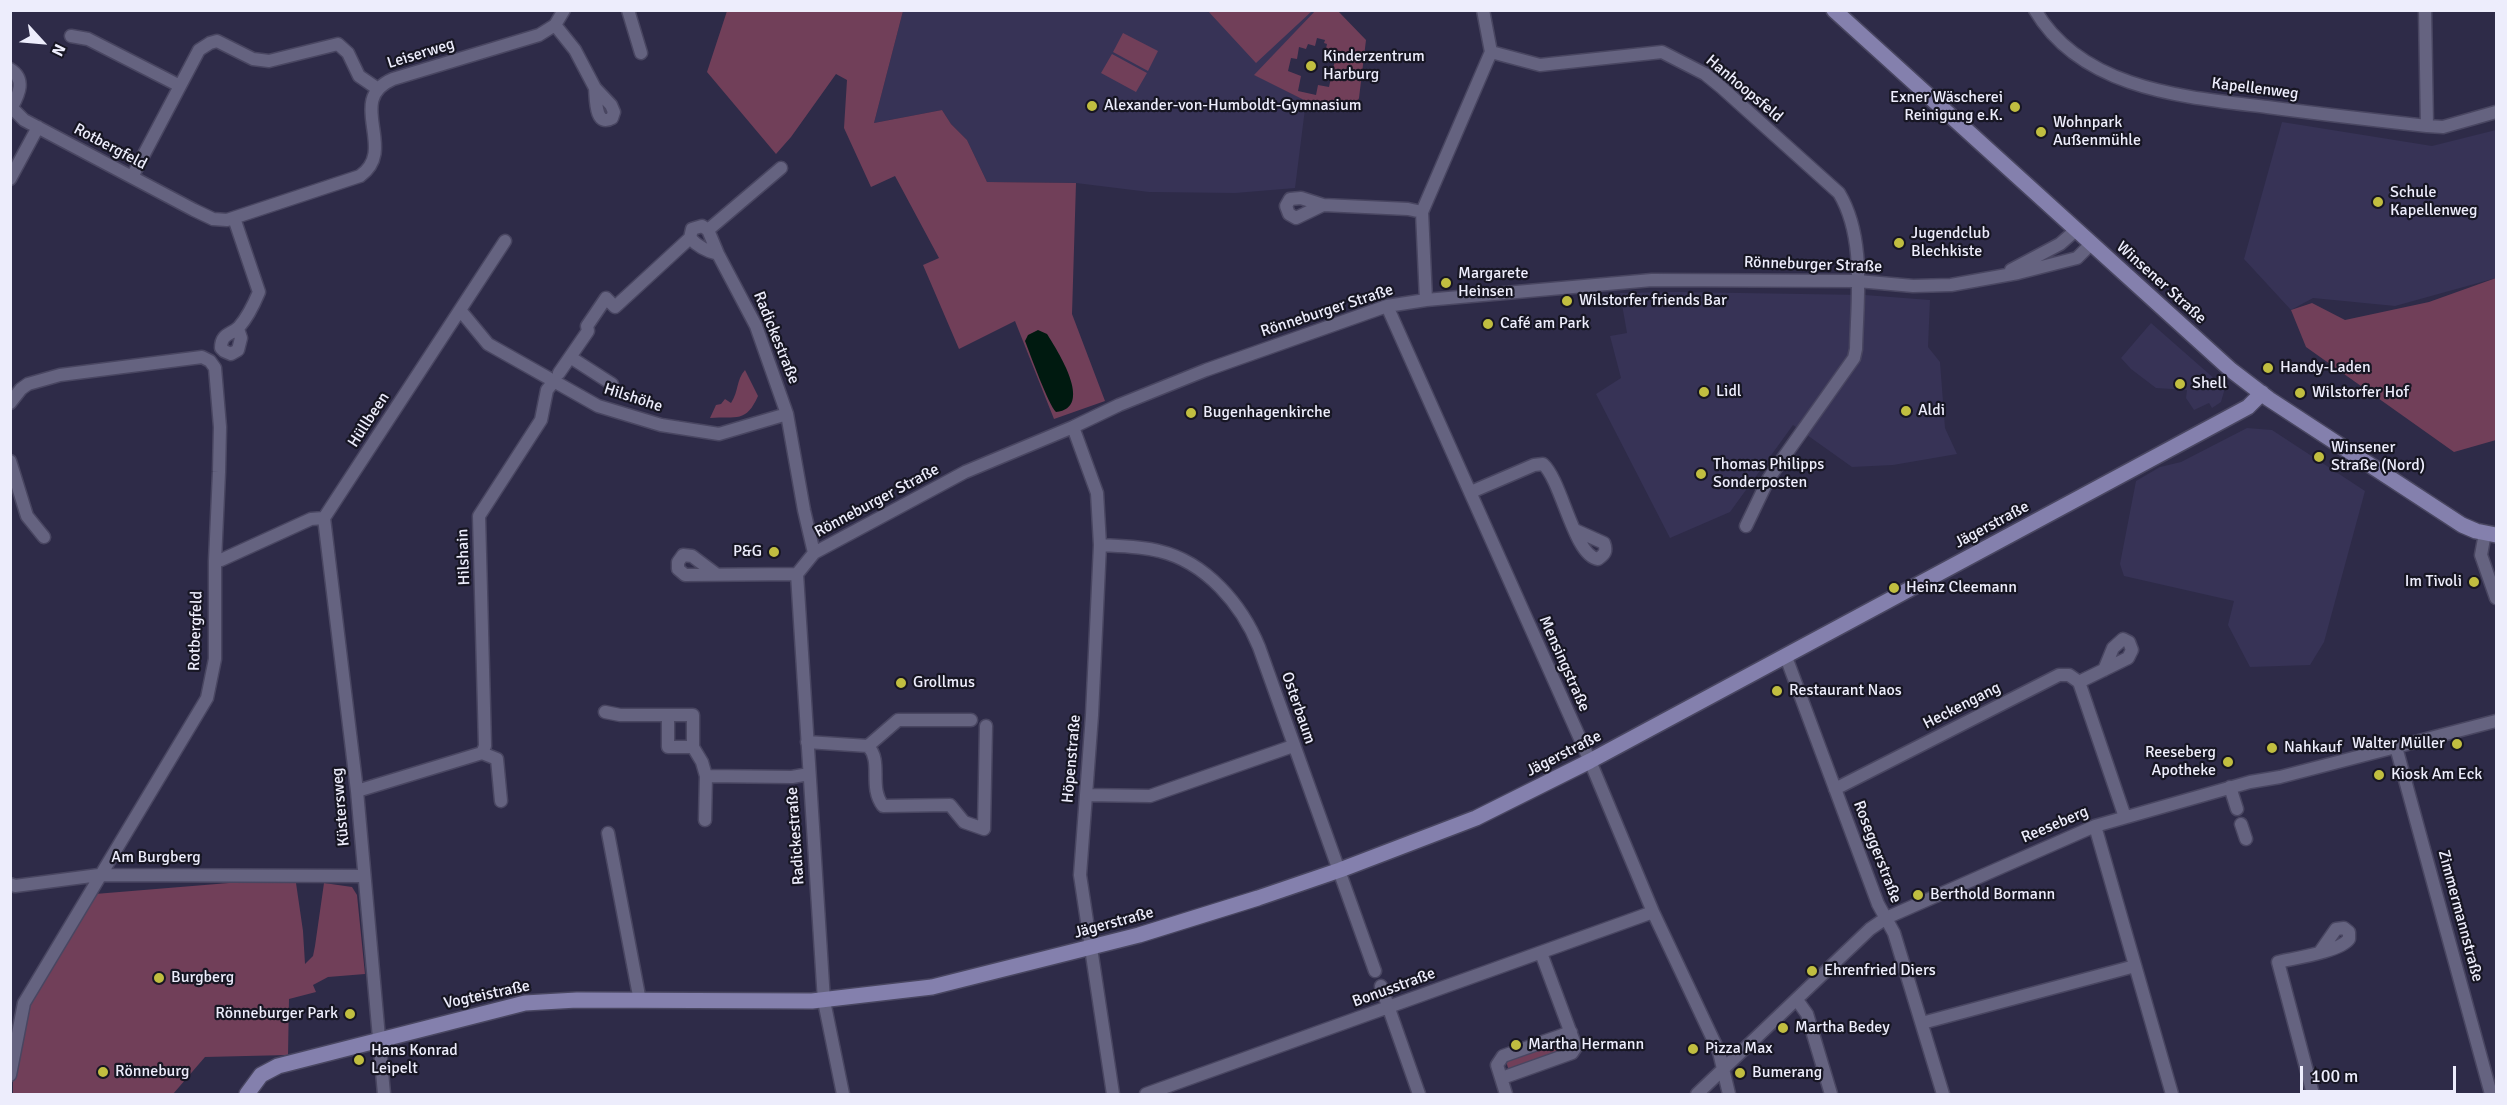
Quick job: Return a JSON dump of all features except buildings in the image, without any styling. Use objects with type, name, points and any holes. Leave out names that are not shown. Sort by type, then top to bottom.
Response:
[{"type":"street","points":[[564,10],[555,26],[575,50],[595,88]]},
{"type":"street","points":[[628,10],[641,53]]},
{"type":"street","points":[[1426,300],[1422,212],[1491,52],[1483,10]]},
{"type":"street","name":"Winsener Straße","points":[[1834,10],[2217,358],[2262,393],[2462,525],[2491,534]]},
{"type":"street","name":"Kapellenweg","points":[[2035,10],[2054,37],[2070,51],[2103,70],[2142,86],[2184,96],[2444,127],[2496,112]]},
{"type":"street","points":[[2425,10],[2427,126]]},
{"type":"street","name":"Leiserweg","points":[[234,218],[337,185],[369,170],[376,152],[370,107],[378,89],[393,79],[539,34],[555,26]]},
{"type":"street","points":[[71,36],[88,39],[180,86]]},
{"type":"street","points":[[132,177],[199,50],[210,42],[217,41],[253,59],[269,61],[338,45],[348,53],[359,76],[378,89]]},
{"type":"street","name":"Hanhoopsfeld","points":[[1491,52],[1540,65],[1662,52],[1705,74],[1839,193],[1850,211],[1854,226],[1858,281],[1854,358],[1769,478],[1746,526]]},
{"type":"street","name":"Rotbergfeld","points":[[10,69],[17,75],[20,84],[11,111],[24,120],[207,217],[222,220],[234,218]]},
{"type":"street","points":[[10,179],[38,127]]},
{"type":"street","points":[[557,377],[606,298],[615,307],[690,238],[692,229],[702,226],[708,230],[781,168]]},
{"type":"street","points":[[1323,205],[1408,209],[1422,212]]},
{"type":"street","points":[[234,218],[259,290],[251,309],[238,329]]},
{"type":"street","name":"Radickestraße","points":[[708,230],[717,254],[756,326],[788,414],[804,510],[814,553]]},
{"type":"street","name":"Rönneburger Straße","points":[[2000,276],[2060,244],[2076,230]]},
{"type":"street","points":[[690,238],[700,247],[717,254]]},
{"type":"street","name":"Hüllbeen","points":[[324,518],[505,241]]},
{"type":"street","name":"Rönneburger Straße","points":[[814,553],[965,472],[1073,427],[1119,405],[1206,370],[1387,306],[1426,300],[1652,280],[1858,281],[1913,286],[1951,285],[2077,258],[2091,244]]},
{"type":"street","name":"Mensingstraße","points":[[1387,306],[1590,761],[1653,912],[1719,1052],[1729,1095]]},
{"type":"street","name":"Hilshöhe","points":[[460,310],[488,344],[557,377],[598,406],[661,425],[719,434],[788,414]]},
{"type":"street","name":"Rotbergfeld","points":[[10,403],[28,384],[60,375],[198,357],[208,360],[216,371],[220,427],[214,659],[207,698],[99,875]]},
{"type":"street","points":[[570,357],[612,384]]},
{"type":"street","name":"Hilshain","points":[[483,753],[485,746],[479,516],[541,420],[547,390],[557,377]]},
{"type":"street","name":"Jägerstraße","points":[[824,1001],[950,984],[1183,923],[1340,870],[1476,818],[1590,761],[1786,657],[2248,407],[2262,393]]},
{"type":"street","name":"Höpenstraße","points":[[1073,427],[1097,492],[1100,545],[1092,716],[1080,876],[1089,949],[1113,1095]]},
{"type":"street","points":[[10,461],[27,516],[44,537]]},
{"type":"street","points":[[1471,492],[1534,465],[1543,464],[1551,470],[1575,530]]},
{"type":"street","points":[[215,561],[311,519],[324,518]]},
{"type":"street","name":"Küstersweg","points":[[324,518],[357,791],[384,1095]]},
{"type":"street","points":[[2491,534],[2481,555],[2496,598]]},
{"type":"street","name":"Osterbaum","points":[[1100,545],[1165,552],[1184,561],[1219,587],[1241,612],[1254,635],[1375,970]]},
{"type":"street","points":[[716,574],[797,574],[814,553]]},
{"type":"street","name":"Radickestraße","points":[[797,574],[824,1001],[843,1095]]},
{"type":"street","name":"Roseggerstraße","points":[[1786,657],[1878,904],[1894,933],[1943,1095]]},
{"type":"street","points":[[2104,670],[2079,682],[2125,817]]},
{"type":"street","name":"Heckengang","points":[[1835,789],[2060,675],[2074,678],[2079,682]]},
{"type":"street","points":[[605,712],[620,715],[693,715],[693,747],[702,762],[706,776],[705,820]]},
{"type":"street","points":[[668,715],[668,747],[693,747]]},
{"type":"street","points":[[807,742],[868,746],[898,720],[971,720]]},
{"type":"street","name":"Reeseberg","points":[[1697,1095],[1870,929],[1886,918],[2095,825],[2230,788],[2496,721]]},
{"type":"street","points":[[868,746],[875,757],[876,796],[883,806],[950,805],[964,822],[984,829],[986,726]]},
{"type":"street","points":[[1086,795],[1150,796],[1293,746]]},
{"type":"street","name":"Zimmermannstraße","points":[[2396,747],[2491,1095]]},
{"type":"street","points":[[357,791],[483,753],[497,759],[501,801]]},
{"type":"street","points":[[706,776],[792,777],[808,774]]},
{"type":"street","points":[[2230,788],[2237,809]]},
{"type":"street","points":[[2241,824],[2246,839]]},
{"type":"street","points":[[2095,825],[2172,1095]]},
{"type":"street","points":[[609,833],[640,1001]]},
{"type":"street","points":[[10,884],[15,886],[99,875]]},
{"type":"street","name":"Am Burgberg","points":[[10,1075],[24,1003],[99,875],[363,876]]},
{"type":"street","name":"Bonusstraße","points":[[1146,1095],[1653,912]]},
{"type":"street","points":[[2313,1095],[2278,962],[2320,952]]},
{"type":"street","points":[[1502,1078],[1572,1053],[1576,1047],[1541,953]]},
{"type":"street","points":[[1922,1023],[2135,966]]},
{"type":"street","points":[[1381,986],[1419,1095]]},
{"type":"street","name":"Vogteistraße","points":[[247,1095],[256,1081],[269,1070],[378,1039],[525,1003],[577,1000],[824,1001]]},
{"type":"street","points":[[1797,1000],[1807,1014],[1831,1095]]},
{"type":"street","points":[[1506,1095],[1497,1065],[1503,1056],[1571,1032]]},
{"type":"shaded area","points":[[727,11],[903,11],[874,123],[942,110],[951,124],[967,140],[987,182],[1076,183],[1072,314],[1105,401],[1054,419],[1015,321],[959,349],[923,265],[939,258],[895,176],[871,187],[844,128],[847,80],[836,74],[776,154],[707,72]]},
{"type":"shaded area","name":"Alexander-von-Humboldt-Gymnasium","points":[[903,11],[1315,11],[1255,75],[1306,101],[1295,188],[1235,193],[1149,192],[1076,183],[987,182],[967,140],[951,124],[942,110],[874,123]]},
{"type":"shaded area","points":[[1208,11],[1312,11],[1256,63]]},
{"type":"shaded area","points":[[1315,11],[1338,11],[1366,40],[1359,98],[1354,111],[1306,101],[1254,75]],"holes":[[[1317,38],[1325,40],[1324,43],[1327,44],[1325,53],[1332,55],[1331,59],[1335,60],[1329,87],[1318,85],[1316,95],[1298,91],[1301,76],[1288,71],[1291,58],[1297,59],[1299,47],[1306,49],[1308,44],[1315,46]]]},
{"type":"shaded area","points":[[1123,33],[1158,51],[1148,71],[1113,52]]},
{"type":"shaded area","points":[[1112,54],[1147,73],[1136,92],[1101,73]]},
{"type":"shaded area","name":"Schule Kapellenweg","points":[[2282,122],[2432,146],[2496,130],[2496,278],[2395,306],[2313,298],[2291,310],[2244,259]]},
{"type":"shaded area","points":[[2496,278],[2496,440],[2454,452],[2306,347],[2291,310],[2312,303],[2345,320],[2429,302]]},
{"type":"shaded area","points":[[1620,293],[1865,295],[1930,300],[1928,347],[1940,362],[1945,428],[1957,454],[1893,465],[1852,467],[1793,425],[1730,512],[1670,538],[1596,394],[1621,378],[1610,336],[1627,333]]},
{"type":"shaded area","points":[[2151,323],[2225,388],[2221,402],[2212,408],[2209,403],[2194,410],[2186,398],[2187,390],[2156,388],[2131,369],[2121,358]]},
{"type":"shaded area","points":[[1038,330],[1047,334],[1058,352],[1073,390],[1072,400],[1067,408],[1056,412],[1044,390],[1025,341],[1028,335]]},
{"type":"shaded area","points":[[745,370],[758,396],[754,405],[740,416],[710,418],[716,405],[721,404],[725,399],[731,403]]},
{"type":"shaded area","points":[[2247,428],[2272,430],[2365,491],[2324,642],[2310,665],[2250,667],[2228,625],[2234,601],[2124,576],[2120,564],[2136,481],[2160,467],[2181,462]]},
{"type":"shaded area","points":[[241,882],[296,883],[305,964],[313,956],[324,883],[352,887],[357,895],[365,974],[328,977],[313,985],[316,992],[289,999],[288,1055],[205,1057],[173,1094],[13,1094],[13,1076],[26,1009],[95,894]]},
{"type":"shaded area","points":[[1567,1036],[1571,1050],[1509,1071],[1505,1058]]},
{"type":"place","name":"Kinderzentrum Harburg","points":[[1311,66]]},
{"type":"place","name":"Alexander-von-Humboldt-Gymnasium","points":[[1092,106]]},
{"type":"place","name":"Exner Wäscherei Reinigung e.K.","points":[[2015,107]]},
{"type":"place","name":"Wohnpark Außenmühle","points":[[2041,132]]},
{"type":"place","name":"Schule Kapellenweg","points":[[2378,202]]},
{"type":"place","name":"Jugendclub Blechkiste","points":[[1899,243]]},
{"type":"place","name":"Margarete Heinsen","points":[[1446,283]]},
{"type":"place","name":"Wilstorfer friends Bar","points":[[1567,301]]},
{"type":"place","name":"Café am Park","points":[[1488,324]]},
{"type":"place","name":"Handy-Laden","points":[[2268,368]]},
{"type":"place","name":"Shell","points":[[2180,384]]},
{"type":"place","name":"Lidl","points":[[1704,392]]},
{"type":"place","name":"Wilstorfer Hof","points":[[2300,393]]},
{"type":"place","name":"Aldi","points":[[1906,411]]},
{"type":"place","name":"Bugenhagenkirche","points":[[1191,413]]},
{"type":"place","name":"Winsener Straße (Nord)","points":[[2319,457]]},
{"type":"place","name":"Thomas Philipps Sonderposten","points":[[1701,474]]},
{"type":"place","name":"P&G","points":[[774,552]]},
{"type":"place","name":"Im Tivoli","points":[[2474,582]]},
{"type":"place","name":"Heinz Cleemann","points":[[1894,588]]},
{"type":"place","name":"Grollmus","points":[[901,683]]},
{"type":"place","name":"Restaurant Naos","points":[[1777,691]]},
{"type":"place","name":"Walter Müller","points":[[2457,744]]},
{"type":"place","name":"Nahkauf","points":[[2272,748]]},
{"type":"place","name":"Reeseberg Apotheke","points":[[2228,762]]},
{"type":"place","name":"Kiosk Am Eck","points":[[2379,775]]},
{"type":"place","name":"Berthold Bormann","points":[[1918,895]]},
{"type":"place","name":"Ehrenfried Diers","points":[[1812,971]]},
{"type":"place","name":"Burgberg","points":[[159,978]]},
{"type":"place","name":"Rönneburger Park","points":[[350,1014]]},
{"type":"place","name":"Martha Bedey","points":[[1783,1028]]},
{"type":"place","name":"Martha Hermann","points":[[1516,1045]]},
{"type":"place","name":"Pizza Max","points":[[1693,1049]]},
{"type":"place","name":"Hans Konrad Leipelt","points":[[359,1060]]},
{"type":"place","name":"Rönneburg","points":[[103,1072]]},
{"type":"place","name":"Bumerang","points":[[1740,1073]]}]
